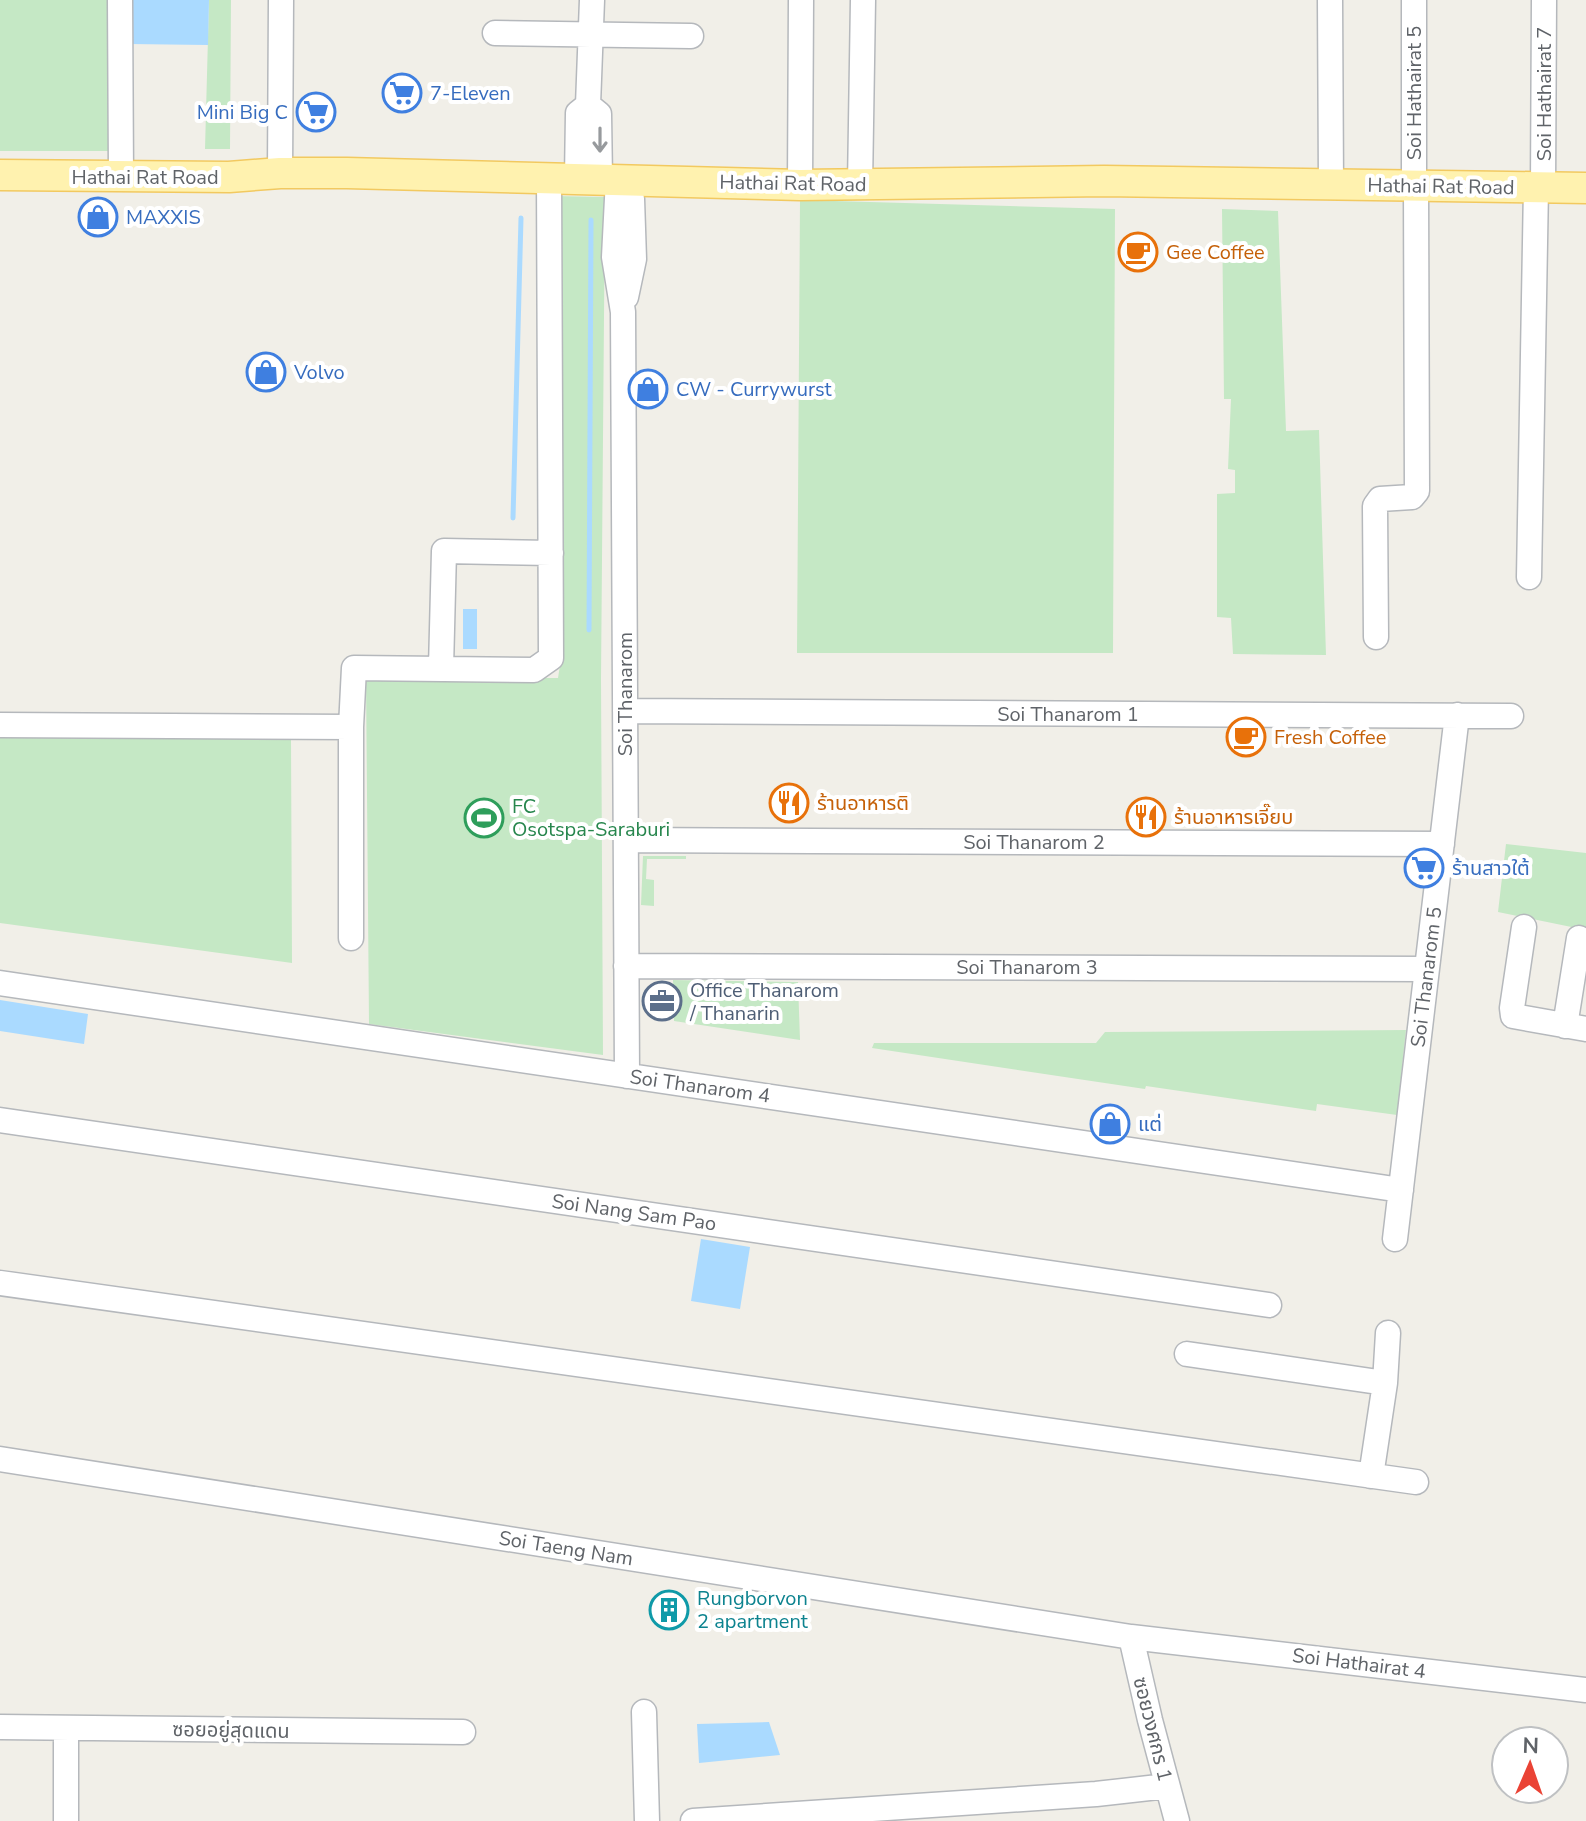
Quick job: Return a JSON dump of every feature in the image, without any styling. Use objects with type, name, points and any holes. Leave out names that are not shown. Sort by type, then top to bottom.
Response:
[{"type":"main road","name":"Hathai Rat Road","points":[[0,175],[229,177],[280,173],[800,185],[1104,181],[1586,188]]},
{"type":"street","points":[[120,0],[121,176]]},
{"type":"street","points":[[280,173],[281,0]]},
{"type":"street","points":[[351,938],[354,668],[534,670],[551,658],[551,553],[595,179],[578,113],[588,105],[592,0]]},
{"type":"street","points":[[800,185],[801,0]]},
{"type":"street","points":[[860,185],[863,0]]},
{"type":"street","points":[[1330,0],[1331,185]]},
{"type":"street","name":"Soi Hathairat 5","points":[[1376,637],[1375,506],[1380,499],[1412,497],[1417,491],[1414,0]]},
{"type":"street","name":"Soi Hathairat 7","points":[[1529,577],[1544,0]]},
{"type":"street","points":[[495,33],[691,36]]},
{"type":"street","name":"Soi Thanarom","points":[[595,179],[614,257],[623,312],[627,1076]]},
{"type":"street","points":[[441,668],[444,551],[551,553]]},
{"type":"street","name":"Soi Thanarom 1","points":[[625,711],[1511,716]]},
{"type":"street","name":"Soi Thanarom 5","points":[[1395,1239],[1457,715]]},
{"type":"street","points":[[0,725],[351,727]]},
{"type":"street","name":"Soi Thanarom 2","points":[[626,840],[1442,844]]},
{"type":"street","points":[[1524,927],[1513,1016],[1576,1028],[1579,938]]},
{"type":"street","name":"Soi Thanarom 3","points":[[626,966],[1427,969]]},
{"type":"street","name":"Soi Thanarom 4","points":[[0,983],[1401,1190]]},
{"type":"street","name":"Soi Nang Sam Pao","points":[[0,1120],[1269,1305]]},
{"type":"street","points":[[0,1283],[1416,1482]]},
{"type":"street","points":[[1371,1476],[1385,1383],[1388,1333]]},
{"type":"street","points":[[1187,1354],[1385,1383]]},
{"type":"street","name":"Soi Taeng Nam","points":[[0,1459],[1131,1637]]},
{"type":"street","name":"Soi Hathairat 4","points":[[1131,1637],[1586,1690]]},
{"type":"street","name":"ซอยวงศกร 1","points":[[1131,1637],[1177,1821]]},
{"type":"street","points":[[644,1712],[647,1821]]},
{"type":"street","name":"ซอยอยู่สุดแดน","points":[[0,1727],[463,1732]]},
{"type":"street","points":[[66,1728],[66,1821]]},
{"type":"street","points":[[693,1821],[1096,1794],[1167,1786]]},
{"type":"green space","points":[[0,0],[109,0],[115,151],[0,151]]},
{"type":"green space","points":[[209,0],[231,0],[230,149],[205,149]]},
{"type":"green space","name":"FC Osotspa-Saraburi","points":[[555,196],[605,197],[601,679],[603,1055],[369,1024],[366,678],[558,678],[561,659]]},
{"type":"green space","points":[[800,200],[1115,209],[1113,653],[797,653]]},
{"type":"green space","points":[[1222,209],[1278,211],[1286,431],[1319,430],[1326,655],[1233,654],[1231,618],[1217,617],[1217,494],[1235,493],[1235,470],[1228,469],[1231,399],[1224,399]]},
{"type":"green space","points":[[0,737],[291,739],[292,963],[0,923]]},
{"type":"green space","points":[[1506,844],[1586,853],[1586,930],[1498,912]]},
{"type":"green space","points":[[643,856],[686,856],[686,859],[647,859],[646,879],[654,880],[654,906],[641,905]]},
{"type":"green space","points":[[673,980],[798,982],[800,1040],[674,1021]]},
{"type":"green space","points":[[1406,1030],[1397,1115],[1317,1104],[1316,1111],[872,1048],[874,1043],[1096,1043],[1105,1032]]},
{"type":"water","points":[[129,0],[209,0],[208,45],[129,44]]},
{"type":"water","points":[[463,609],[477,609],[477,649],[463,649]]},
{"type":"water","points":[[0,1000],[88,1014],[84,1044],[0,1031]]},
{"type":"water","points":[[701,1239],[750,1247],[740,1309],[691,1301]]},
{"type":"water","points":[[769,1722],[780,1755],[699,1763],[697,1724]]},
{"type":"waterway","points":[[513,518],[521,218]]},
{"type":"waterway","points":[[589,630],[591,220]]},
{"type":"place","name":"7-Eleven","points":[[402,93]]},
{"type":"place","name":"Mini Big C","points":[[316,112]]},
{"type":"place","name":"MAXXIS","points":[[98,217]]},
{"type":"place","name":"Gee Coffee","points":[[1138,252]]},
{"type":"place","name":"Volvo","points":[[266,372]]},
{"type":"place","name":"CW - Currywurst","points":[[648,389]]},
{"type":"place","name":"Fresh Coffee","points":[[1246,737]]},
{"type":"place","name":"ร้านอาหารติ","points":[[789,803]]},
{"type":"place","name":"ร้านอาหารเจี๊ยบ","points":[[1146,817]]},
{"type":"place","name":"FC Osotspa-Saraburi","points":[[484,818]]},
{"type":"place","name":"ร้านสาวใต้","points":[[1424,868]]},
{"type":"place","name":"Office Thanarom / Thanarin","points":[[662,1001]]},
{"type":"place","name":"แต่","points":[[1110,1124]]},
{"type":"place","name":"Rungborvon 2 apartment","points":[[669,1610]]}]
